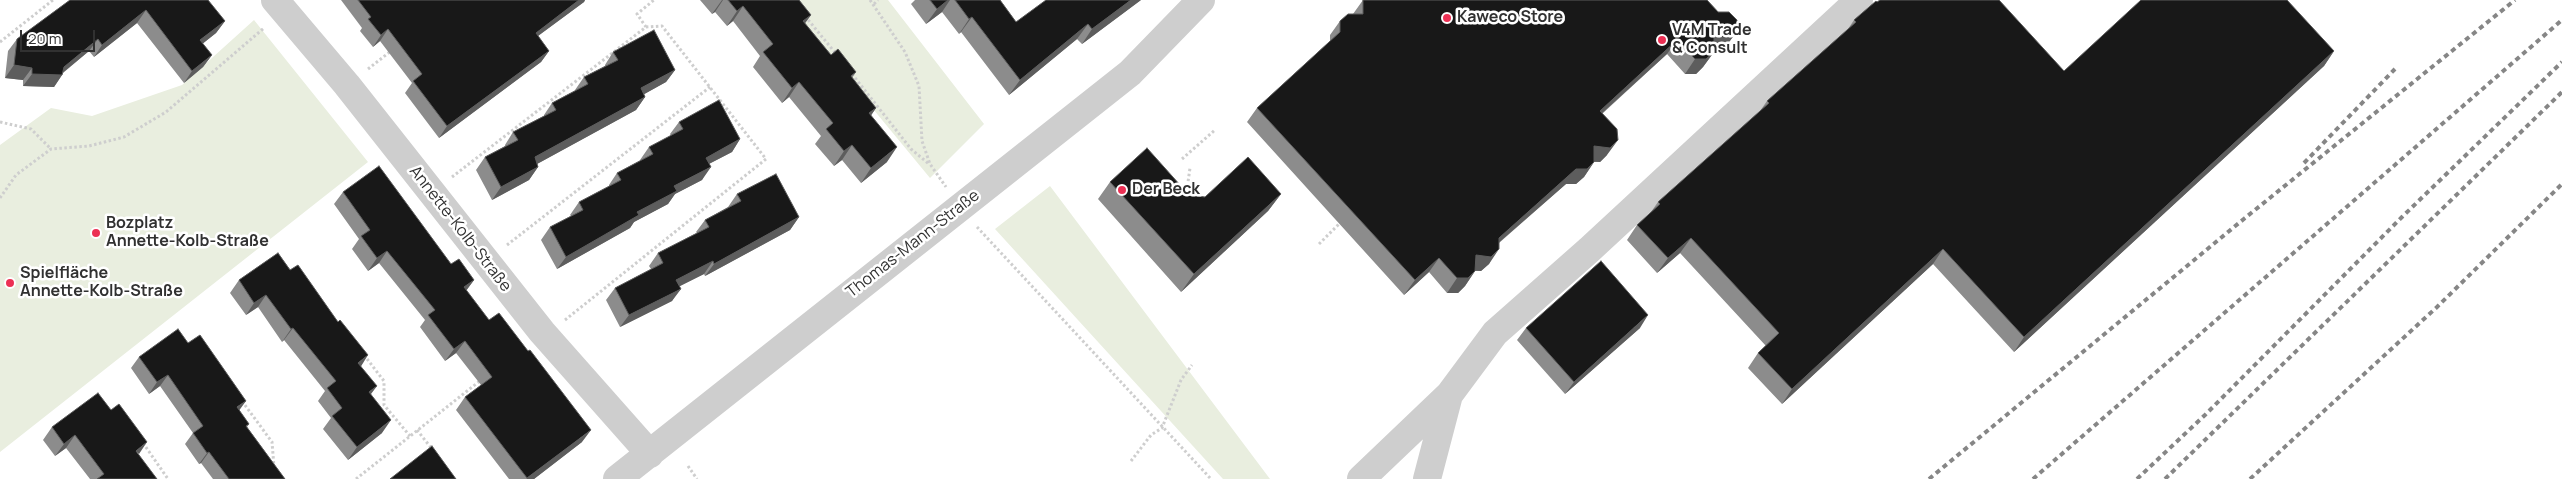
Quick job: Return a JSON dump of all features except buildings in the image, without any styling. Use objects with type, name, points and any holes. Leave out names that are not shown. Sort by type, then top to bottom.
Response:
[{"type":"street","name":"Thomas-Mann-Straße","points":[[617,479],[1130,73],[1201,0]]},
{"type":"street","points":[[1361,479],[1450,395],[1495,333],[1588,250],[1859,0]]},
{"type":"street","name":"Annette-Kolb-Straße","points":[[281,7],[347,85],[546,336],[650,454]]},
{"type":"street","points":[[1427,479],[1450,395]]},
{"type":"path","points":[[0,42],[53,0]]},
{"type":"path","points":[[646,27],[637,14],[654,0]]},
{"type":"path","points":[[850,72],[911,149],[930,164],[922,141],[919,86],[905,52],[870,0]]},
{"type":"path","points":[[874,4],[878,0]]},
{"type":"path","points":[[0,198],[16,175],[51,148],[89,146],[124,136],[166,112],[262,30],[281,7]]},
{"type":"path","points":[[803,13],[838,57]]},
{"type":"path","points":[[432,192],[646,27],[662,26],[766,159],[546,336]]},
{"type":"path","points":[[347,85],[394,49]]},
{"type":"path","points":[[486,261],[710,87]]},
{"type":"path","points":[[0,122],[31,129],[51,148]]},
{"type":"path","points":[[1182,159],[1215,130]]},
{"type":"path","points":[[1185,205],[1190,168]]},
{"type":"path","points":[[960,207],[1211,479]]},
{"type":"path","points":[[1319,244],[1339,224]]},
{"type":"path","points":[[360,350],[384,381],[384,405],[410,436]]},
{"type":"path","points":[[1131,461],[1151,435],[1162,428],[1181,380],[1192,365]]},
{"type":"path","points":[[356,479],[487,375]]},
{"type":"path","points":[[237,394],[272,442],[274,466],[279,472]]},
{"type":"path","points":[[417,430],[434,451]]},
{"type":"path","points":[[140,440],[168,479]]},
{"type":"path","points":[[688,466],[697,479]]},
{"type":"shaded area","points":[[783,0],[888,0],[984,124],[930,178]]},
{"type":"shaded area","points":[[254,20],[368,162],[0,452],[0,145],[51,108],[92,116],[182,85]]},
{"type":"shaded area","points":[[1050,186],[1270,479],[1223,479],[995,229]]},
{"type":"railway","points":[[1929,479],[2245,218],[2515,0]]},
{"type":"railway","points":[[2033,479],[2562,20]]},
{"type":"railway","points":[[2137,479],[2205,415],[2402,217],[2562,62]]},
{"type":"railway","points":[[2304,163],[2395,69]]},
{"type":"railway","points":[[2165,479],[2562,92]]},
{"type":"railway","points":[[2250,479],[2437,307],[2562,184]]},
{"type":"place","name":"Kaweco Store","points":[[1447,18]]},
{"type":"place","name":"V4M Trade & Consult","points":[[1662,40]]},
{"type":"place","name":"Der Beck","points":[[1122,190]]},
{"type":"place","name":"Bozplatz Annette-Kolb-Straße","points":[[96,233]]},
{"type":"place","name":"Spielfläche Annette-Kolb-Straße","points":[[10,283]]}]
